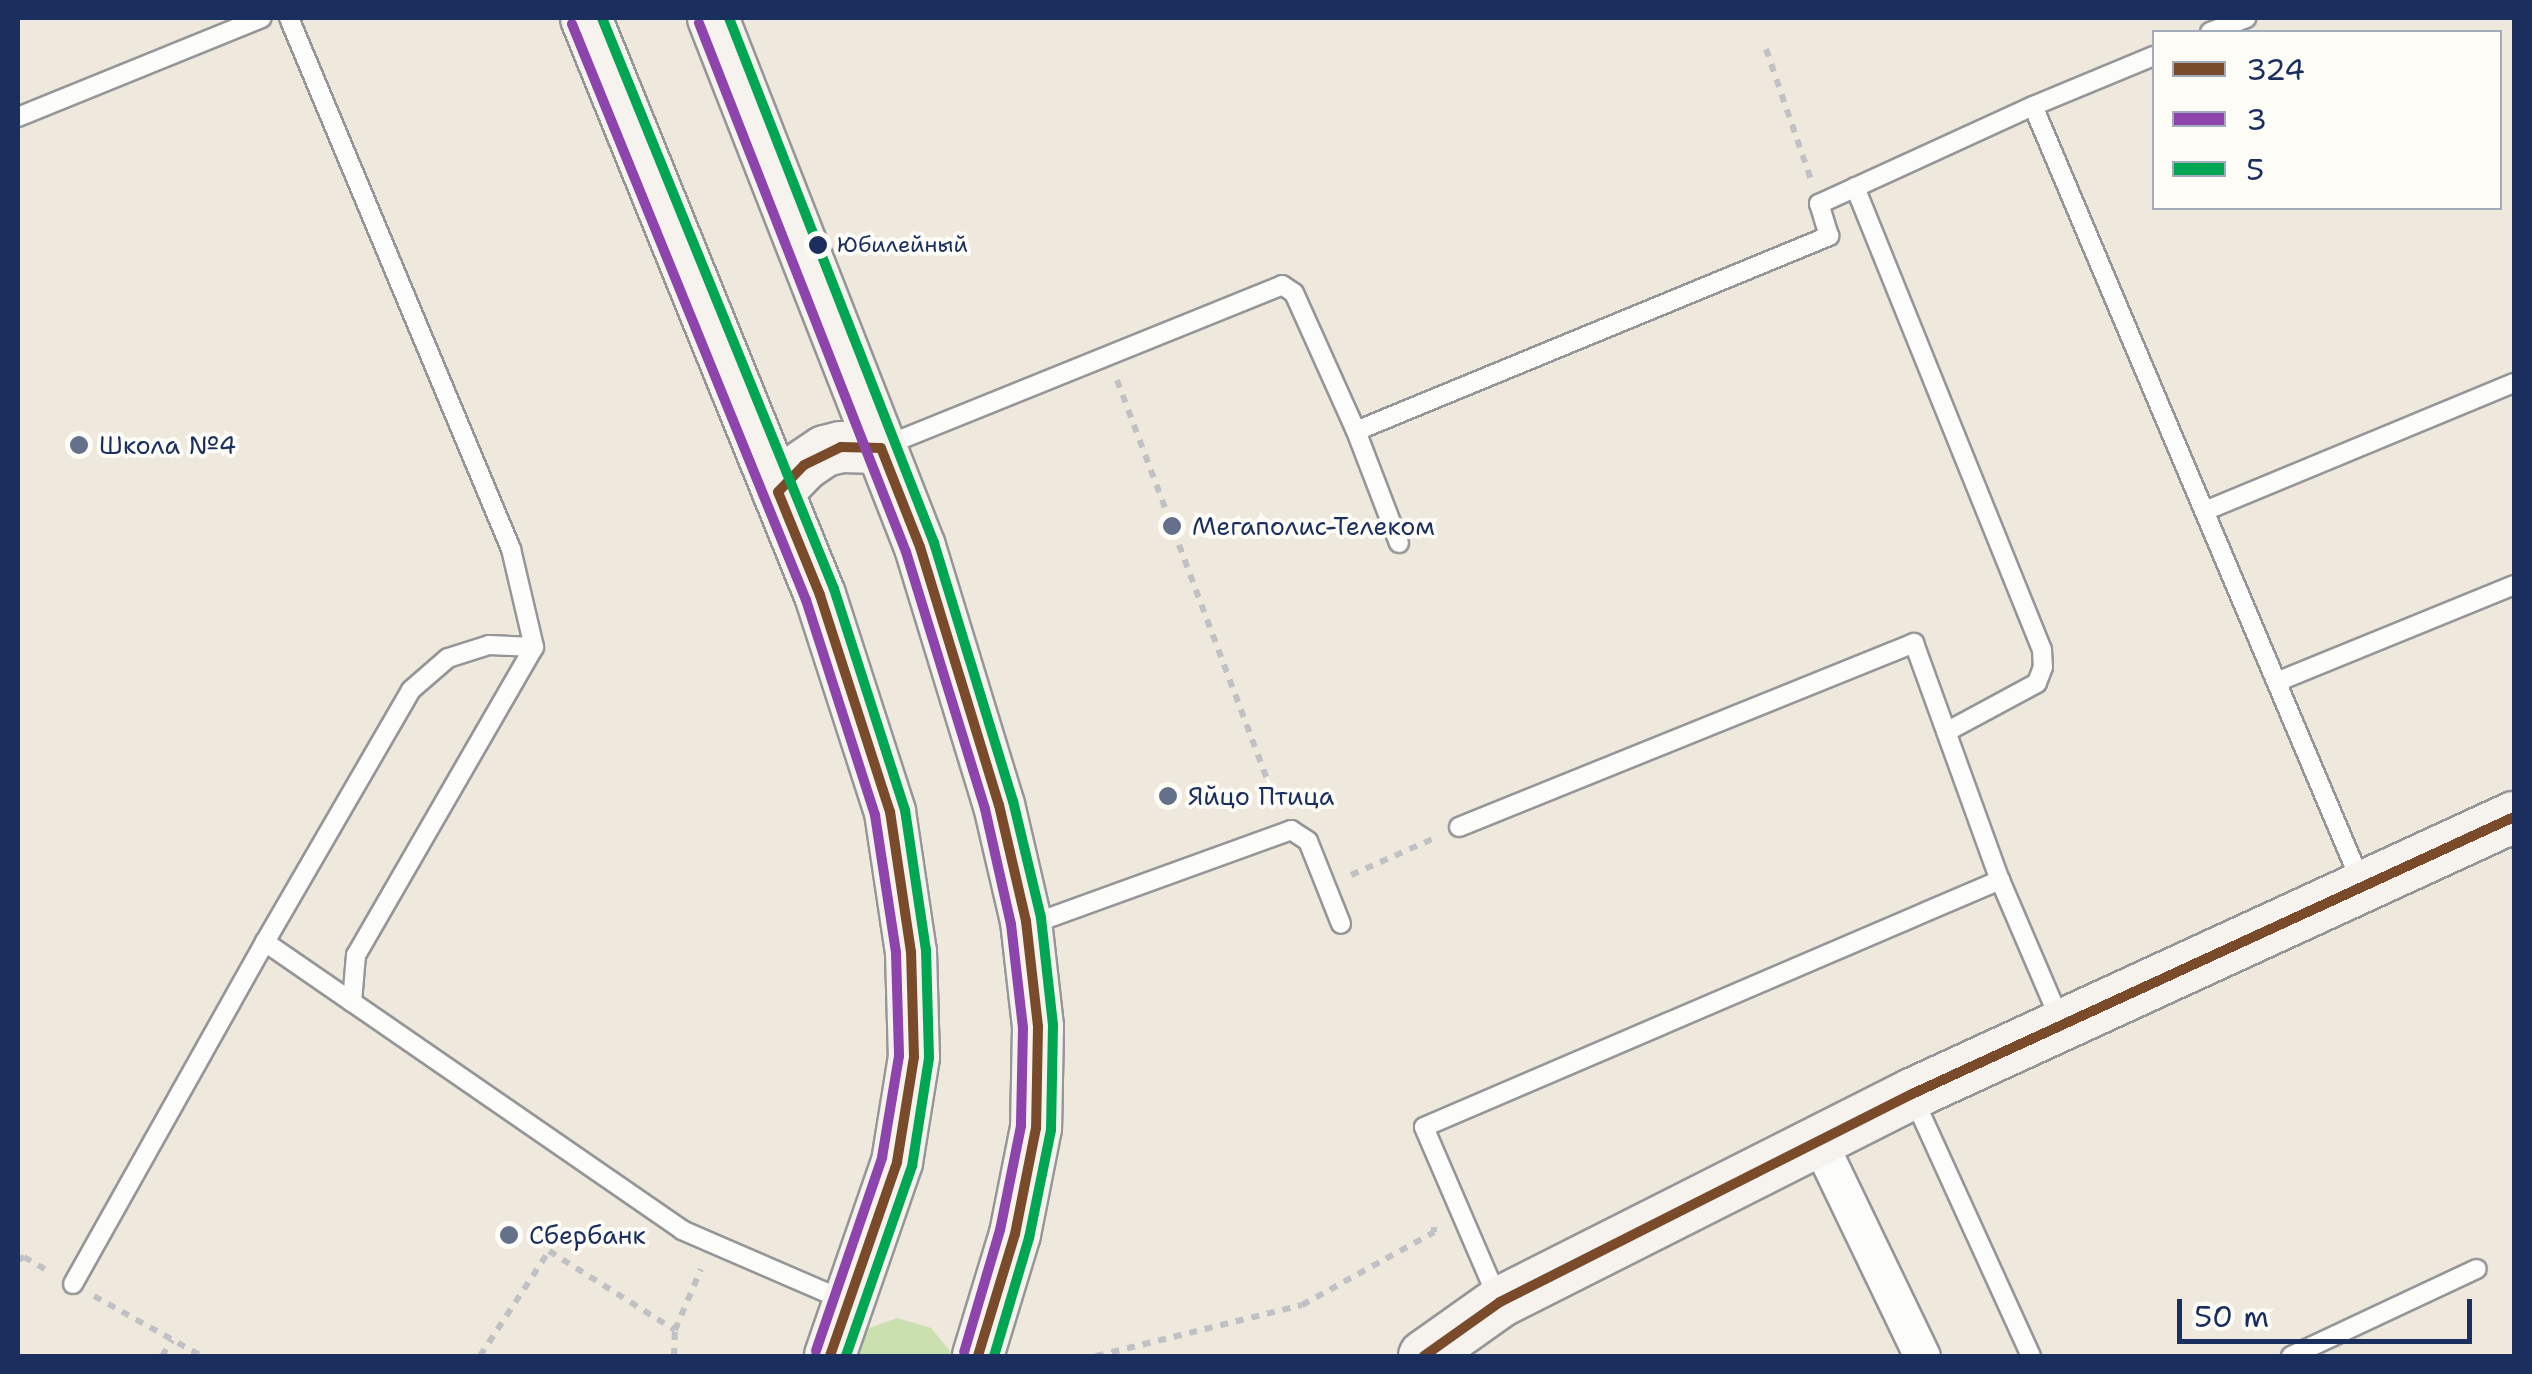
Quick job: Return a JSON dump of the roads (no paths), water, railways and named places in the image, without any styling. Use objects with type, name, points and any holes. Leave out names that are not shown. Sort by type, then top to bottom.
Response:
[{"type":"street","points":[[586,18],[820,596],[890,812],[911,952],[914,1057],[897,1162],[830,1356]]},
{"type":"street","points":[[714,18],[920,547],[999,805],[1026,926],[1038,1026],[1036,1128],[1016,1234],[981,1347]]},
{"type":"street","points":[[778,492],[804,465],[825,452],[841,446],[881,448]]},
{"type":"street","points":[[1424,1356],[1500,1302],[1912,1094],[2061,1022],[2514,817]]},
{"type":"street","points":[[1820,1142],[1922,1356]]},
{"type":"lane","points":[[18,117],[262,18]]},
{"type":"lane","points":[[289,18],[327,117],[512,549],[534,647],[356,955],[352,1002]]},
{"type":"lane","points":[[2215,30],[2246,18]]},
{"type":"lane","points":[[1356,431],[1829,236],[1819,204],[2033,106],[2152,57]]},
{"type":"lane","points":[[2033,106],[2207,510],[2363,887]]},
{"type":"lane","points":[[1855,187],[2042,650],[2043,667],[2037,683],[1946,732]]},
{"type":"lane","points":[[881,448],[1282,285],[1294,294],[1356,431],[1399,543]]},
{"type":"lane","points":[[2207,510],[2514,382]]},
{"type":"lane","points":[[2279,681],[2514,585]]},
{"type":"lane","points":[[1459,827],[1914,643],[2000,880],[2061,1022]]},
{"type":"lane","points":[[73,1284],[410,690],[448,658],[490,645],[534,647]]},
{"type":"lane","points":[[1026,926],[1286,831],[1308,841],[1340,924]]},
{"type":"lane","points":[[1500,1302],[1424,1127],[2000,880]]},
{"type":"lane","points":[[265,942],[551,1144],[710,1244],[851,1303]]},
{"type":"lane","points":[[1912,1094],[2031,1356]]},
{"type":"lane","points":[[2291,1356],[2477,1269]]},
{"type":"place","name":"Юбилейный","points":[[818,245]]},
{"type":"place","name":"Школа №4","points":[[79,445]]},
{"type":"place","name":"Мегаполис-Телеком","points":[[1172,526]]},
{"type":"place","name":"Яйцо Птица","points":[[1168,796]]},
{"type":"place","name":"Сбербанк","points":[[509,1235]]}]
